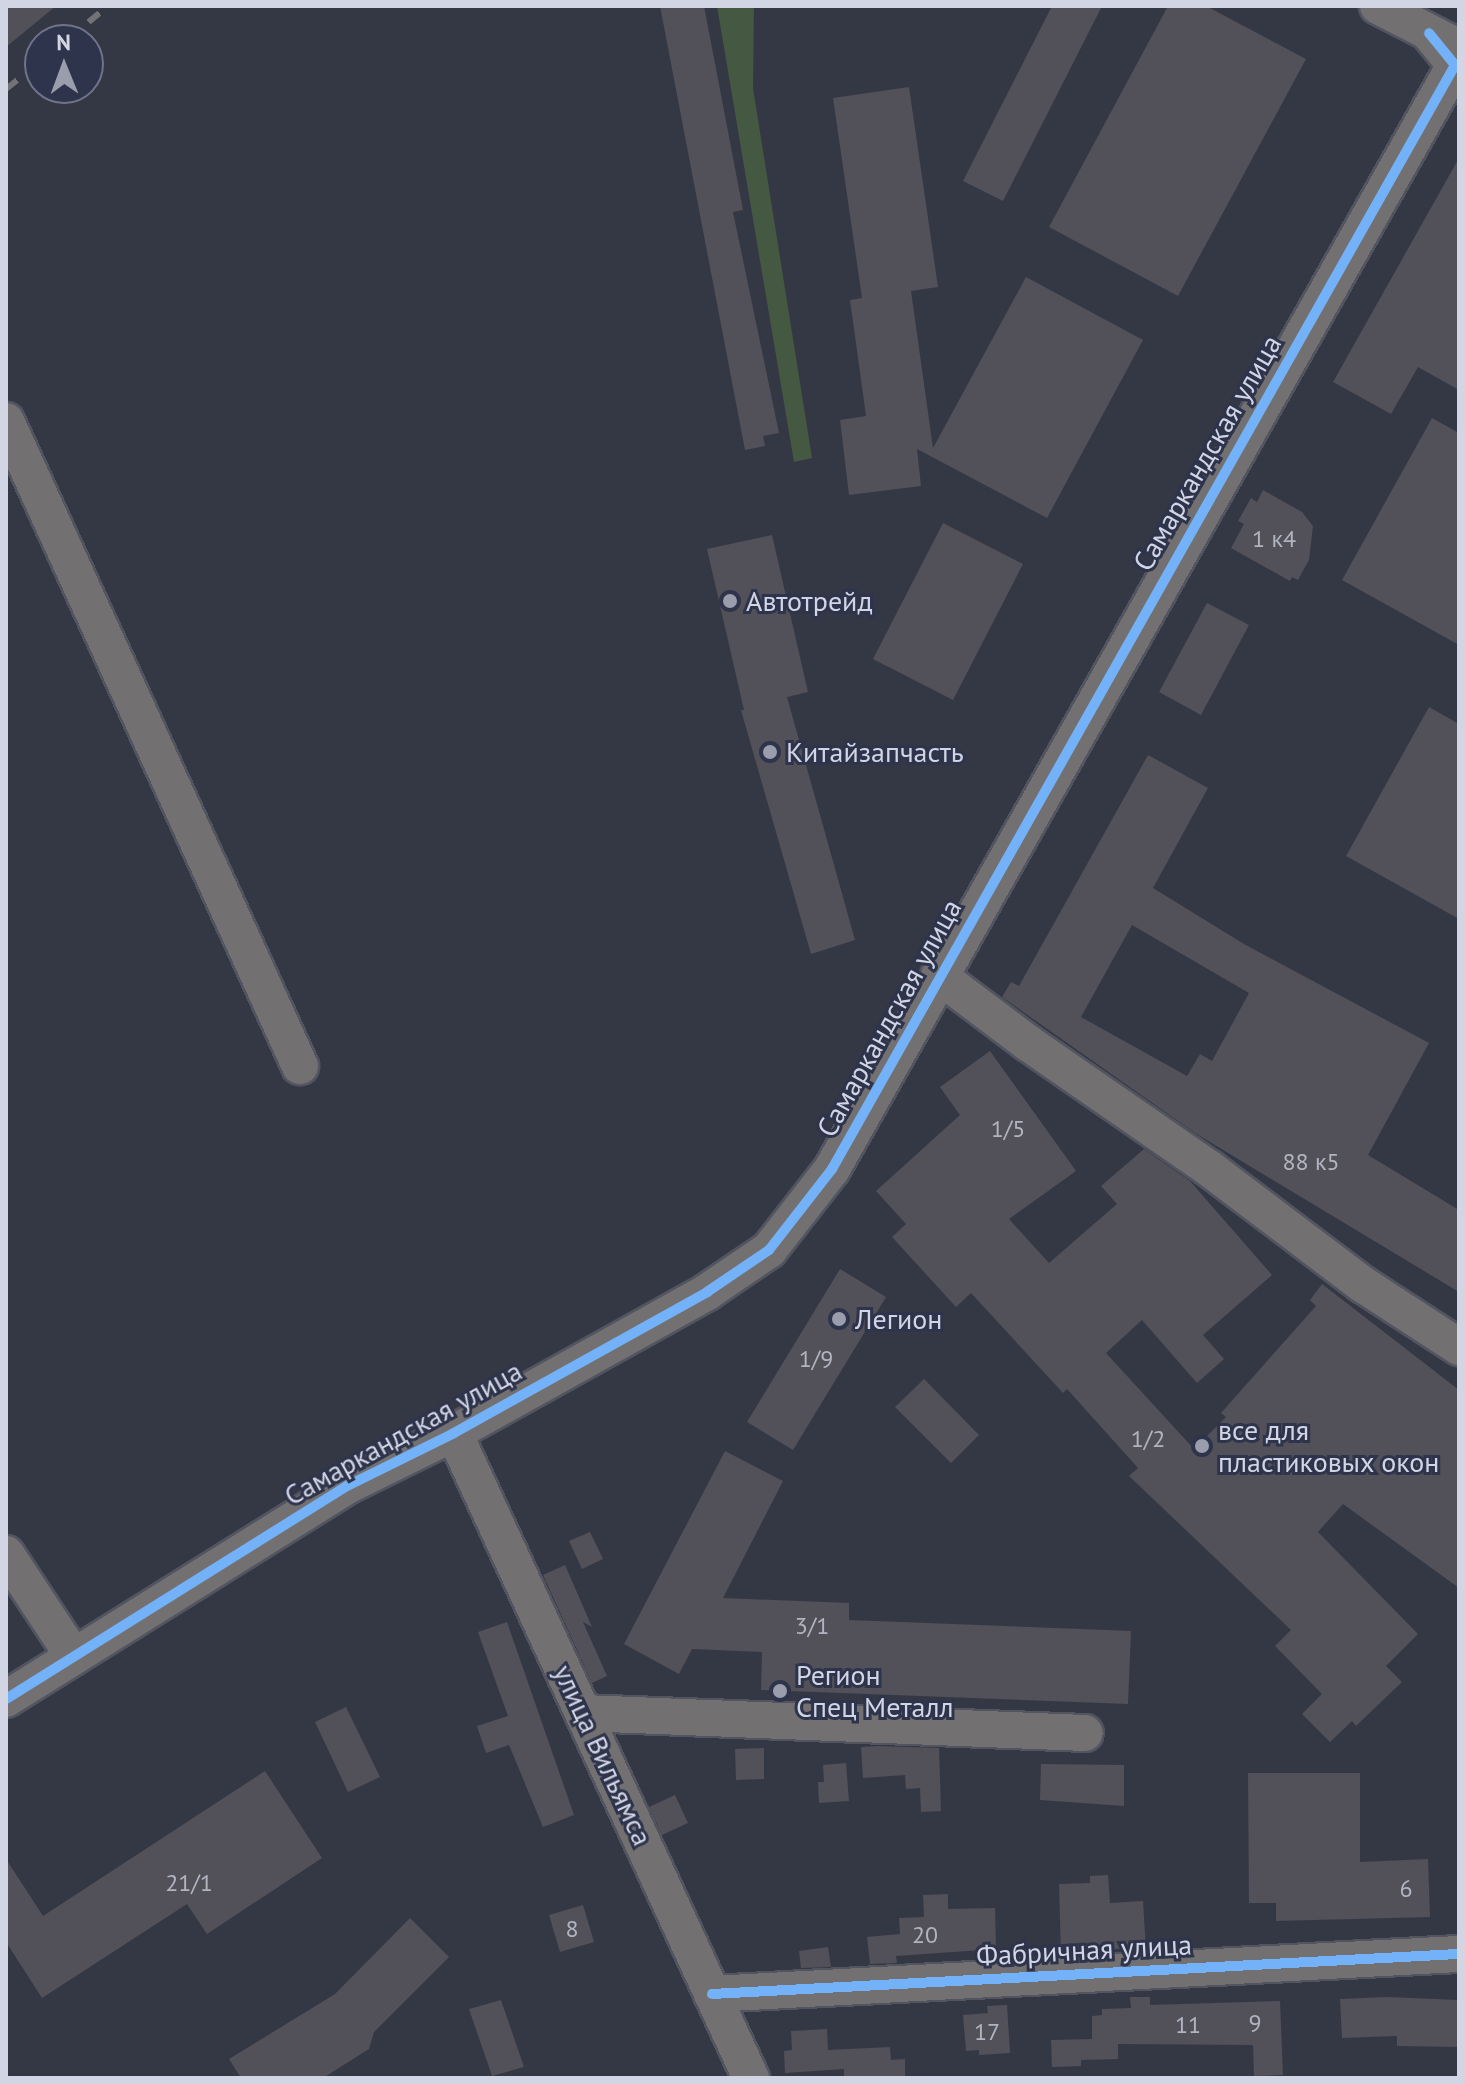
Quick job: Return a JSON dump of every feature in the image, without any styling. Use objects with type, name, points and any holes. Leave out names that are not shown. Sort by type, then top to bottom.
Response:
[{"type":"street","points":[[1378,6],[1444,40]]},
{"type":"street","name":"Самаркандская улица","points":[[6,1699],[349,1485],[454,1433],[707,1292],[769,1250],[832,1169],[1455,65],[1444,40]]},
{"type":"street","points":[[6,421],[300,1066]]},
{"type":"street","points":[[939,976],[1028,1043],[1210,1169],[1362,1284],[1459,1347]]},
{"type":"street","name":"улица Вильямса","points":[[454,1433],[751,2078]]},
{"type":"street","points":[[6,1554],[74,1657]]},
{"type":"street","points":[[583,1713],[1085,1733]]},
{"type":"street","name":"Фабричная улица","points":[[712,1994],[1459,1954]]},
{"type":"green space","points":[[717,6],[754,6],[753,88],[812,458],[794,462]]},
{"type":"building","points":[[6,6],[56,6],[34,24],[24,24],[24,32],[6,47]]},
{"type":"building","points":[[660,6],[704,6],[743,210],[733,212],[779,433],[763,436],[765,446],[745,450]]},
{"type":"building","points":[[1052,6],[1102,6],[1003,201],[963,181]]},
{"type":"building","points":[[1168,6],[1206,6],[1306,59],[1178,296],[1049,227]]},
{"type":"building","points":[[909,87],[938,287],[911,291],[933,448],[1026,277],[1143,340],[1047,518],[917,449],[921,486],[849,495],[840,420],[866,416],[850,300],[862,298],[833,98]]},
{"type":"building","points":[[1459,158],[1459,390],[1418,367],[1391,414],[1333,382]]},
{"type":"building","points":[[1432,418],[1459,433],[1459,645],[1342,580]]},
{"type":"building","points":[[1263,490],[1302,512],[1313,526],[1309,560],[1298,580],[1292,577],[1290,581],[1231,548],[1244,524],[1238,521],[1251,498],[1257,502]]},
{"type":"building","points":[[943,523],[1023,564],[953,700],[873,659]]},
{"type":"building","points":[[772,535],[808,692],[787,697],[855,940],[811,954],[741,710],[744,710],[707,549]]},
{"type":"building","points":[[1207,603],[1249,625],[1201,715],[1159,692]]},
{"type":"building","points":[[1429,707],[1459,724],[1459,919],[1346,856]]},
{"type":"building","points":[[1148,755],[1208,788],[1153,888],[1244,944],[1429,1043],[1368,1155],[1459,1210],[1459,1292],[1195,1133],[1002,997],[1011,982],[1019,986]],"holes":[[[1132,925],[1249,993],[1212,1061],[1200,1054],[1187,1076],[1081,1017]]]},
{"type":"building","points":[[990,1051],[1076,1171],[1009,1219],[1049,1263],[1117,1204],[1101,1186],[1144,1149],[1190,1181],[1272,1275],[1203,1335],[1224,1359],[1197,1383],[1142,1320],[1106,1353],[1194,1449],[1226,1417],[1221,1413],[1316,1306],[1310,1300],[1322,1284],[1459,1390],[1459,1588],[1343,1504],[1318,1532],[1418,1634],[1386,1666],[1402,1682],[1356,1726],[1352,1721],[1330,1742],[1302,1714],[1322,1694],[1275,1646],[1291,1630],[1129,1476],[1138,1468],[1067,1389],[1063,1393],[971,1293],[956,1307],[892,1237],[906,1224],[876,1191],[960,1115],[940,1087]]},
{"type":"building","points":[[840,1269],[886,1297],[793,1450],[747,1422]]},
{"type":"building","points":[[924,1379],[979,1435],[951,1463],[895,1407]]},
{"type":"building","points":[[725,1451],[783,1481],[723,1598],[849,1603],[849,1620],[1131,1631],[1128,1704],[761,1690],[762,1652],[692,1649],[679,1674],[624,1644]]},
{"type":"building","points":[[590,1532],[603,1559],[582,1569],[569,1541]]},
{"type":"building","points":[[565,1565],[592,1627],[583,1622],[607,1676],[592,1683],[543,1575]]},
{"type":"building","points":[[507,1622],[574,1815],[543,1827],[509,1745],[486,1753],[477,1726],[508,1716],[478,1632]]},
{"type":"building","points":[[346,1707],[380,1777],[348,1792],[315,1722]]},
{"type":"building","points":[[861,1747],[939,1748],[941,1811],[921,1812],[920,1788],[906,1789],[905,1775],[863,1778]]},
{"type":"building","points":[[764,1748],[764,1779],[736,1780],[735,1749]]},
{"type":"building","points":[[846,1763],[849,1801],[819,1803],[818,1782],[824,1782],[823,1765]]},
{"type":"building","points":[[1041,1764],[1124,1765],[1124,1806],[1040,1800]]},
{"type":"building","points":[[265,1771],[322,1858],[207,1934],[187,1904],[42,1998],[6,1942],[6,1859],[43,1916]]},
{"type":"building","points":[[1248,1773],[1360,1773],[1360,1862],[1428,1859],[1430,1917],[1276,1921],[1276,1903],[1249,1903]]},
{"type":"building","points":[[675,1795],[688,1823],[662,1835],[649,1807]]},
{"type":"building","points":[[1108,1875],[1110,1903],[1143,1901],[1146,1950],[1128,1951],[1128,1948],[1061,1954],[1059,1884],[1090,1883],[1090,1876]]},
{"type":"building","points":[[948,1894],[948,1909],[995,1908],[996,1949],[896,1956],[897,1963],[870,1964],[867,1937],[900,1934],[899,1918],[924,1917],[923,1895]]},
{"type":"building","points":[[583,1905],[594,1942],[560,1952],[549,1915]]},
{"type":"building","points":[[410,1918],[449,1957],[374,2032],[369,2049],[323,2078],[241,2078],[229,2059],[335,1994]]},
{"type":"building","points":[[828,1947],[831,1967],[801,1968],[799,1951]]},
{"type":"building","points":[[1130,1997],[1150,1997],[1150,2005],[1280,2001],[1283,2075],[1254,2076],[1253,2045],[1118,2044],[1118,2059],[1081,2060],[1081,2066],[1052,2067],[1051,2040],[1092,2039],[1092,2016],[1102,2015],[1102,2009],[1131,2008]]},
{"type":"building","points":[[1340,1999],[1459,2000],[1459,2047],[1397,2046],[1397,2036],[1342,2038]]},
{"type":"building","points":[[501,2000],[524,2067],[492,2076],[469,2009]]},
{"type":"building","points":[[1007,2005],[1010,2053],[979,2055],[979,2050],[966,2051],[963,2015],[988,2013],[987,2006]]},
{"type":"building","points":[[827,2029],[828,2050],[890,2047],[891,2060],[905,2059],[905,2078],[844,2078],[844,2069],[785,2073],[784,2051],[792,2050],[791,2031]]},
{"type":"railway","points":[[86,24],[108,6]]},
{"type":"railway","points":[[6,89],[24,75]]},
{"type":"cycle path","points":[[6,1699],[349,1485],[454,1433],[707,1292],[769,1250],[832,1169],[1455,65],[1429,33]]},
{"type":"cycle path","points":[[712,1994],[1459,1954]]},
{"type":"place","name":"Автотрейд","points":[[730,601]]},
{"type":"place","name":"Китайзапчасть","points":[[770,752]]},
{"type":"place","name":"Легион","points":[[839,1319]]},
{"type":"place","name":"все для пластиковых окон","points":[[1202,1446]]},
{"type":"place","name":"Регион Спец Металл","points":[[780,1691]]}]
